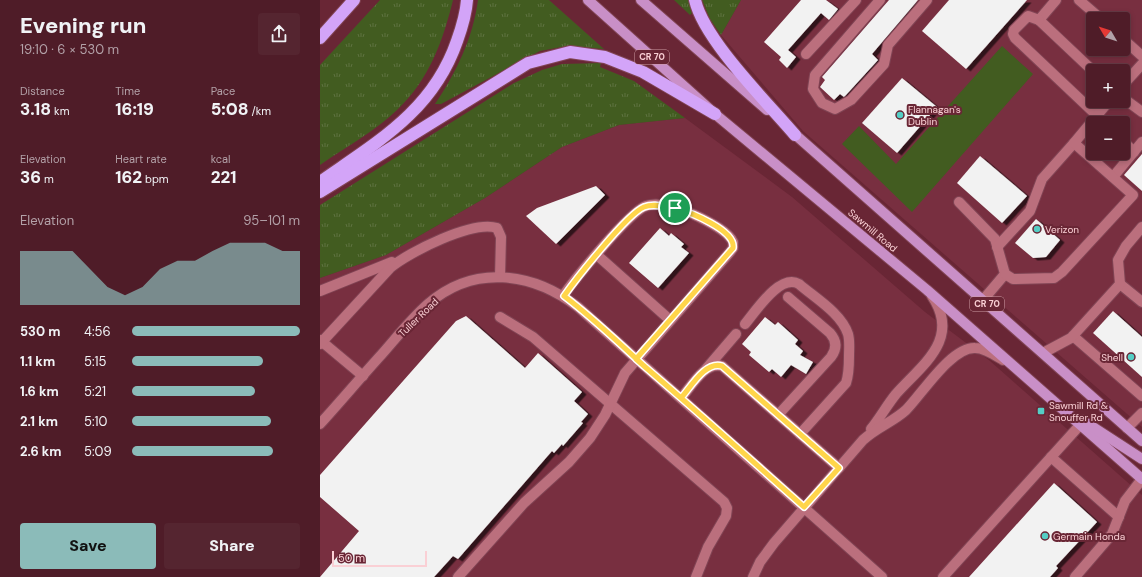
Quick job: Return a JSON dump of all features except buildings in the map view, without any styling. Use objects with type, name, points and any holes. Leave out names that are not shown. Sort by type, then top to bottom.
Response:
[{"type":"highway","points":[[320,38],[354,0]]},
{"type":"highway","points":[[320,182],[395,130],[422,104],[450,61],[466,14],[467,0]]},
{"type":"highway","points":[[695,0],[705,27],[733,63],[795,135]]},
{"type":"highway","points":[[320,192],[528,63],[570,52],[605,57],[643,72],[715,114]]},
{"type":"main road","name":"Sawmill Road","points":[[588,0],[715,114],[927,290],[1142,479]]},
{"type":"main road","name":"Sawmill Road","points":[[641,0],[1142,441]]},
{"type":"main road","points":[[1052,400],[1142,459]]},
{"type":"street","points":[[806,54],[856,0]]},
{"type":"street","points":[[880,0],[815,74],[813,89],[822,103],[835,109],[851,100],[884,64],[888,45],[927,0]]},
{"type":"street","points":[[1039,20],[1056,0]]},
{"type":"street","points":[[1079,0],[1093,12]]},
{"type":"street","points":[[1086,64],[1039,20],[1028,16],[1014,30],[1013,34],[1015,38],[1097,116],[1104,108]]},
{"type":"street","points":[[1130,45],[1142,56]]},
{"type":"street","points":[[1130,78],[1142,64]]},
{"type":"street","points":[[1130,103],[1142,112]]},
{"type":"street","points":[[997,247],[1030,211],[1042,180],[1086,129]]},
{"type":"street","points":[[1113,177],[1142,142]]},
{"type":"street","points":[[959,202],[995,239],[1005,274],[1013,279],[1054,278],[1062,272],[1138,196],[1113,177],[1074,143]]},
{"type":"street","points":[[1130,148],[1134,152]]},
{"type":"street","points":[[458,577],[524,503],[582,448],[598,426],[611,404],[622,378],[636,359],[732,249],[733,243],[731,238],[703,219],[684,211],[661,206],[647,206],[633,215],[576,278],[564,296]]},
{"type":"street","points":[[320,292],[408,255],[427,245],[472,230],[494,227],[500,231],[501,235],[500,277]]},
{"type":"street","points":[[1142,227],[1126,246],[1118,260],[1120,284],[1142,302]]},
{"type":"street","points":[[363,376],[321,342],[379,278],[408,255]]},
{"type":"street","points":[[597,256],[670,320]]},
{"type":"street","points":[[983,300],[1005,274]]},
{"type":"street","name":"Tuller Road","points":[[320,424],[414,318],[438,296],[465,283],[500,277],[529,281],[550,288],[564,296],[882,577]]},
{"type":"street","points":[[745,324],[779,286],[784,283],[794,282],[837,317],[846,331],[849,344],[850,373],[846,383],[800,434]]},
{"type":"street","points":[[1043,353],[1073,336],[1120,284]]},
{"type":"street","points":[[753,577],[766,553],[863,440],[891,401],[939,343],[943,330],[942,316],[936,302],[927,290]]},
{"type":"street","points":[[778,415],[833,355],[836,345],[830,333],[788,297]]},
{"type":"street","points":[[500,317],[527,333],[611,404],[726,506],[726,516],[708,547],[696,577]]},
{"type":"street","points":[[681,398],[736,334]]},
{"type":"street","points":[[1073,336],[1142,396]]},
{"type":"street","points":[[836,345],[849,344]]},
{"type":"street","points":[[863,440],[874,430],[904,412],[952,359],[962,351],[972,348],[983,350],[1018,370]]},
{"type":"street","points":[[706,370],[711,366],[722,366],[839,468]]},
{"type":"street","points":[[1127,428],[1142,413]]},
{"type":"street","points":[[943,577],[1080,425]]},
{"type":"street","points":[[1051,457],[1119,517]]},
{"type":"street","points":[[1075,577],[1108,540],[1127,497],[1142,479]]},
{"type":"shaded area","points":[[741,0],[1142,0],[1142,427],[803,131],[721,35]]},
{"type":"shaded area","points":[[685,118],[792,197],[925,312],[990,361],[1142,495],[1142,577],[320,577],[320,278],[386,255],[485,198],[562,147],[619,125]]},
{"type":"green space","points":[[380,0],[453,0],[445,30],[439,45],[418,86],[388,118],[360,139],[320,165],[320,65]]},
{"type":"green space","points":[[478,0],[549,0],[604,49],[567,46],[540,51],[441,104],[435,104],[457,67],[468,41],[476,14]]},
{"type":"green space","points":[[674,0],[689,0],[692,13],[690,15]]},
{"type":"green space","points":[[702,0],[741,0],[721,35],[710,19]]},
{"type":"green space","points":[[1002,46],[1033,74],[912,212],[842,144],[859,126],[896,164]]},
{"type":"green space","points":[[601,63],[600,67],[634,81],[685,118],[619,125],[562,147],[485,198],[386,255],[320,278],[320,205],[514,83],[542,70],[562,64]]},
{"type":"place","name":"Flannagan's Dublin","points":[[900,115]]},
{"type":"place","name":"Verizon","points":[[1037,229]]},
{"type":"place","name":"Shell","points":[[1131,357]]},
{"type":"place","name":"Sawmill Rd & Snouffer Rd","points":[[1041,411]]},
{"type":"place","name":"Germain Honda","points":[[1045,536]]},
{"type":"route","points":[[651,205],[675,208],[695,215],[711,224],[731,238],[733,248],[636,359],[681,398],[707,368],[715,365],[722,366],[839,468],[804,507],[564,296],[576,278],[636,212],[651,205]]}]
